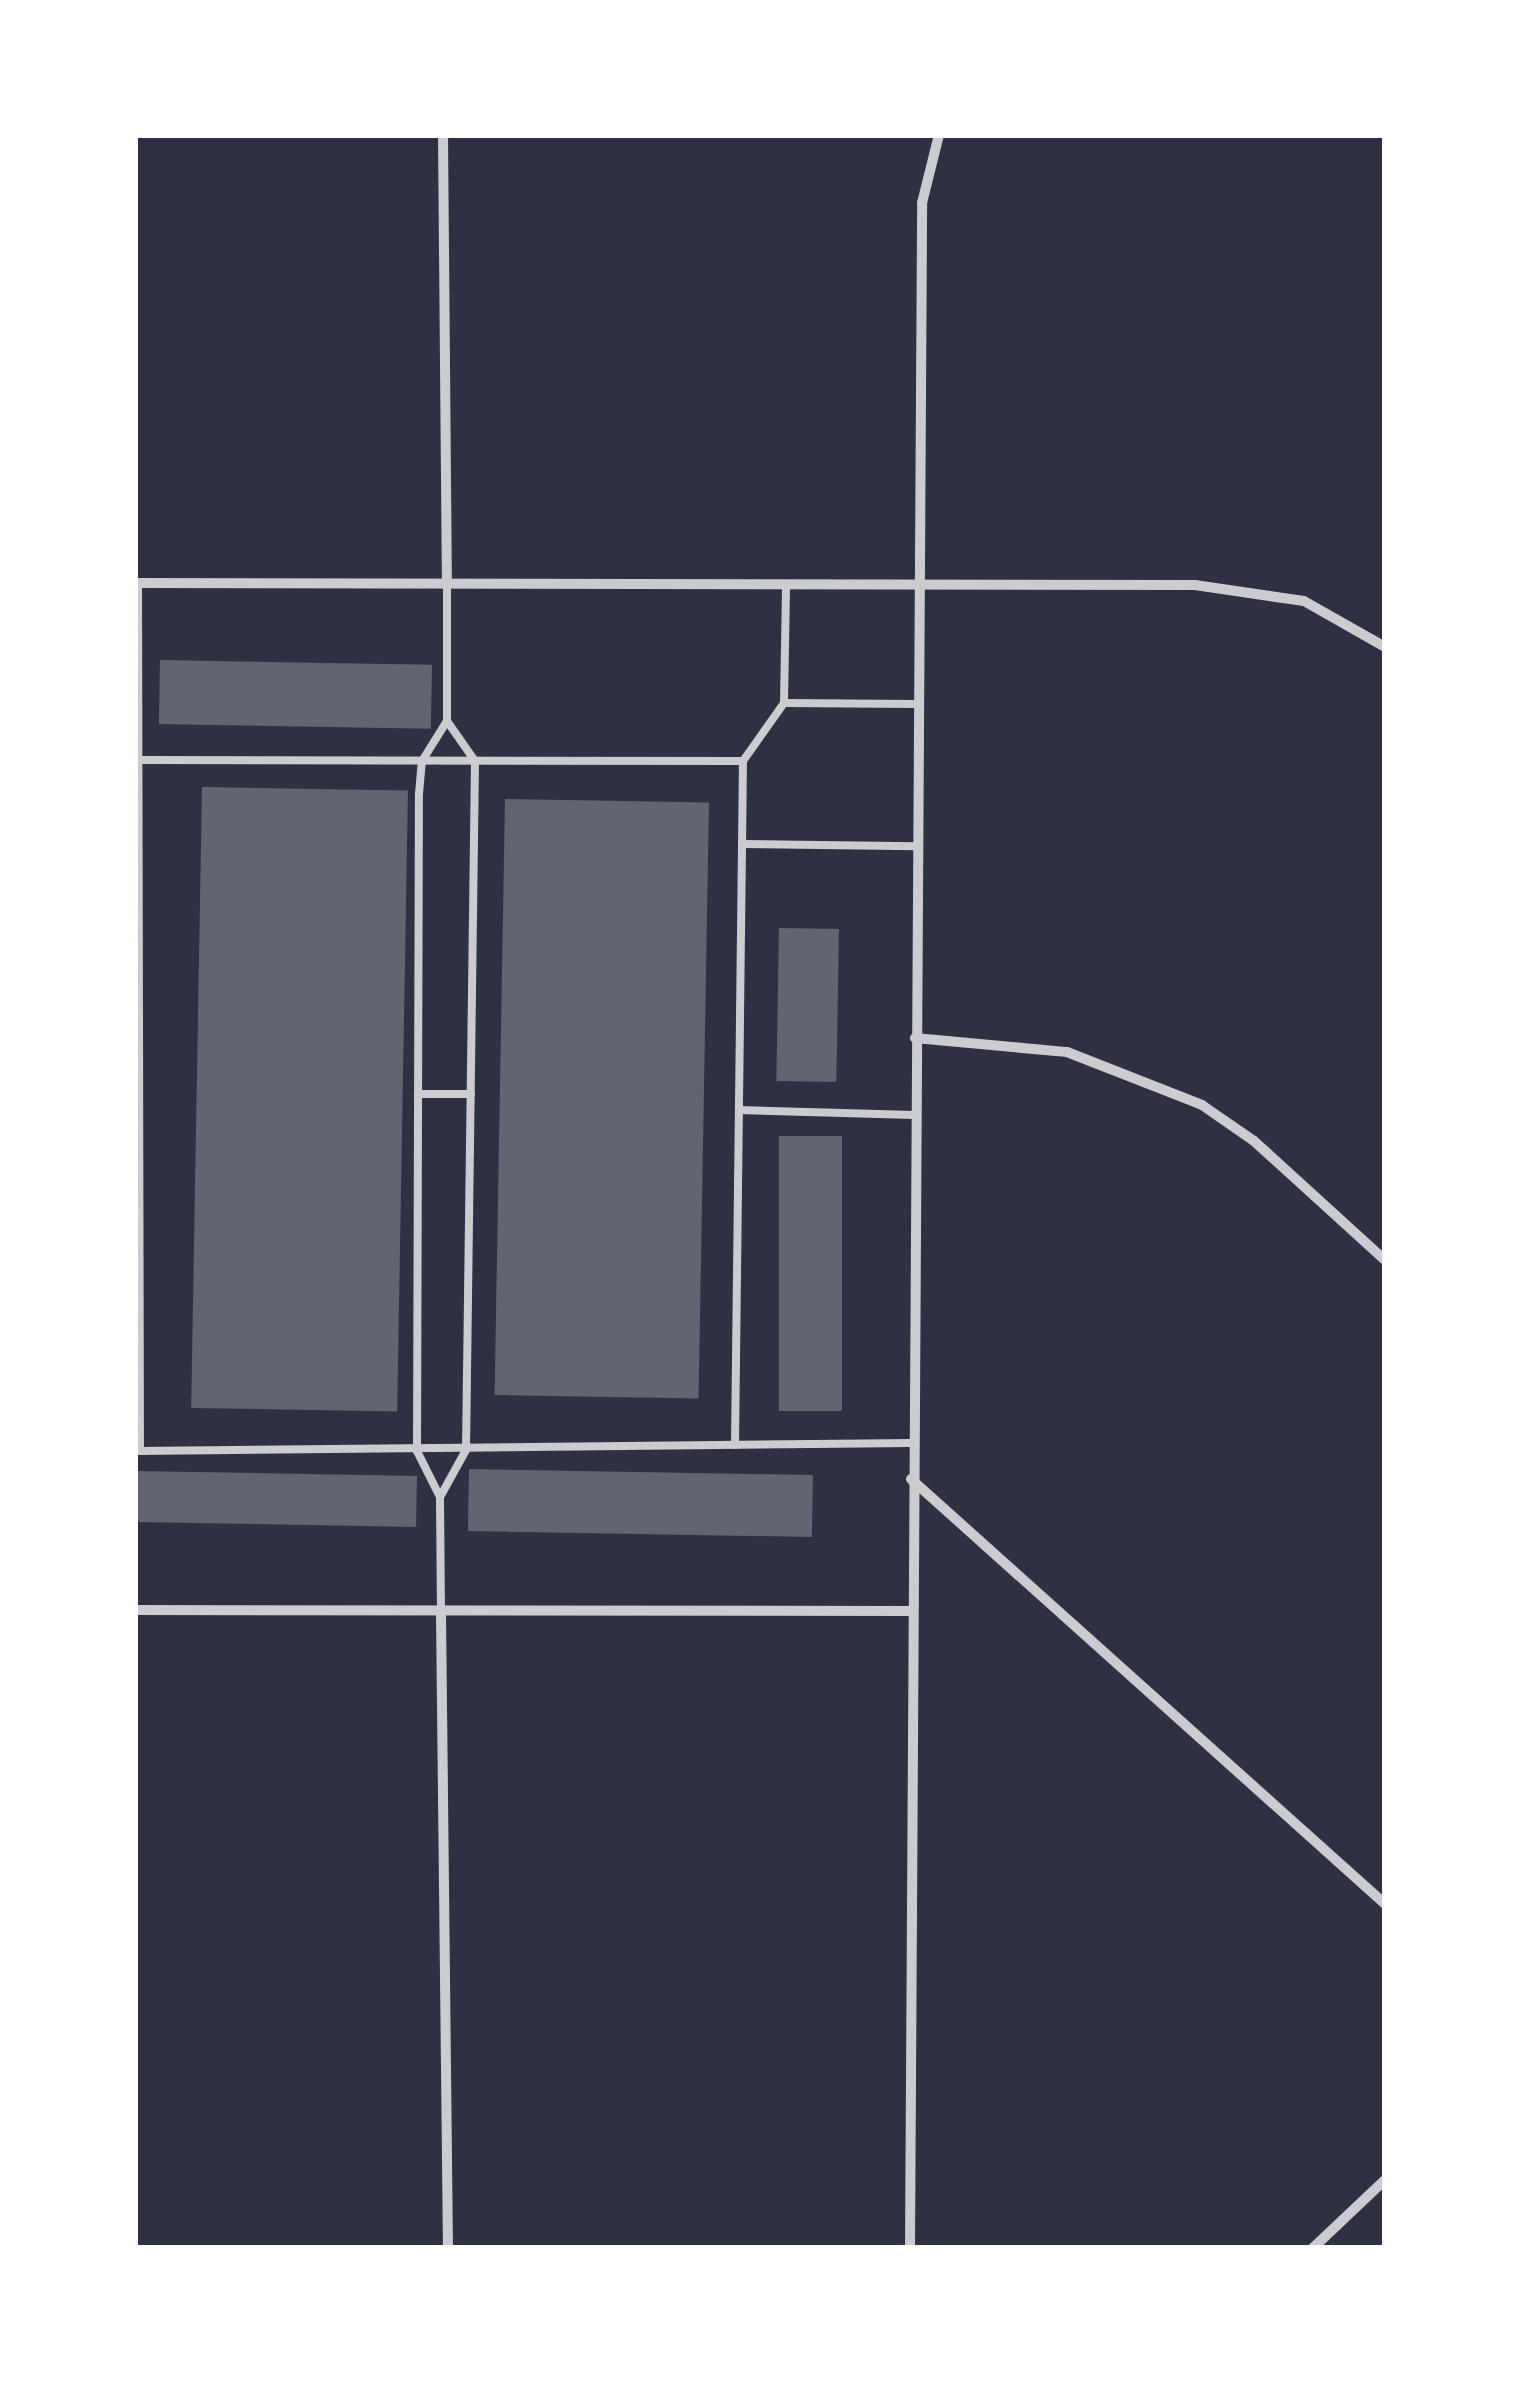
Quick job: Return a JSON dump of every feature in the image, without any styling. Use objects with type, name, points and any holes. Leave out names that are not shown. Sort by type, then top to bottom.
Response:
[{"type":"street","points":[[443,135],[447,584]]},
{"type":"street","points":[[910,2248],[910,1611],[922,203],[938,135]]},
{"type":"street","points":[[137,583],[1248,588],[1304,600],[1385,647]]},
{"type":"street","points":[[914,1038],[1066,1052],[1185,1097],[1254,1141],[1385,1260]]},
{"type":"street","points":[[911,1479],[1385,1904]]},
{"type":"street","points":[[135,1610],[441,1614],[910,1611]]},
{"type":"street","points":[[441,1614],[448,2248]]},
{"type":"street","points":[[1312,2248],[1385,2180]]},
{"type":"lane","points":[[137,583],[143,760],[138,1451],[416,1451],[912,1442]]},
{"type":"lane","points":[[441,1614],[440,1497],[416,1451],[418,1094],[422,761],[446,720],[447,584]]},
{"type":"lane","points":[[734,1445],[744,761],[784,703],[786,586]]},
{"type":"lane","points":[[784,703],[918,704]]},
{"type":"lane","points":[[440,1497],[466,1450],[475,761],[446,720]]},
{"type":"lane","points":[[143,760],[744,761]]},
{"type":"lane","points":[[742,844],[916,846]]},
{"type":"lane","points":[[418,1094],[471,1094]]},
{"type":"lane","points":[[739,1110],[914,1115]]},
{"type":"building","points":[[160,660],[432,665],[431,729],[159,724]]},
{"type":"building","points":[[202,787],[408,791],[397,1412],[191,1408]]},
{"type":"building","points":[[505,799],[709,803],[699,1398],[495,1395]]},
{"type":"building","points":[[779,928],[839,929],[836,1082],[776,1081]]},
{"type":"building","points":[[779,1136],[842,1136],[842,1411],[779,1411]]},
{"type":"building","points":[[469,1469],[813,1475],[812,1537],[468,1531]]},
{"type":"building","points":[[135,1471],[417,1476],[416,1527],[135,1522]]}]
